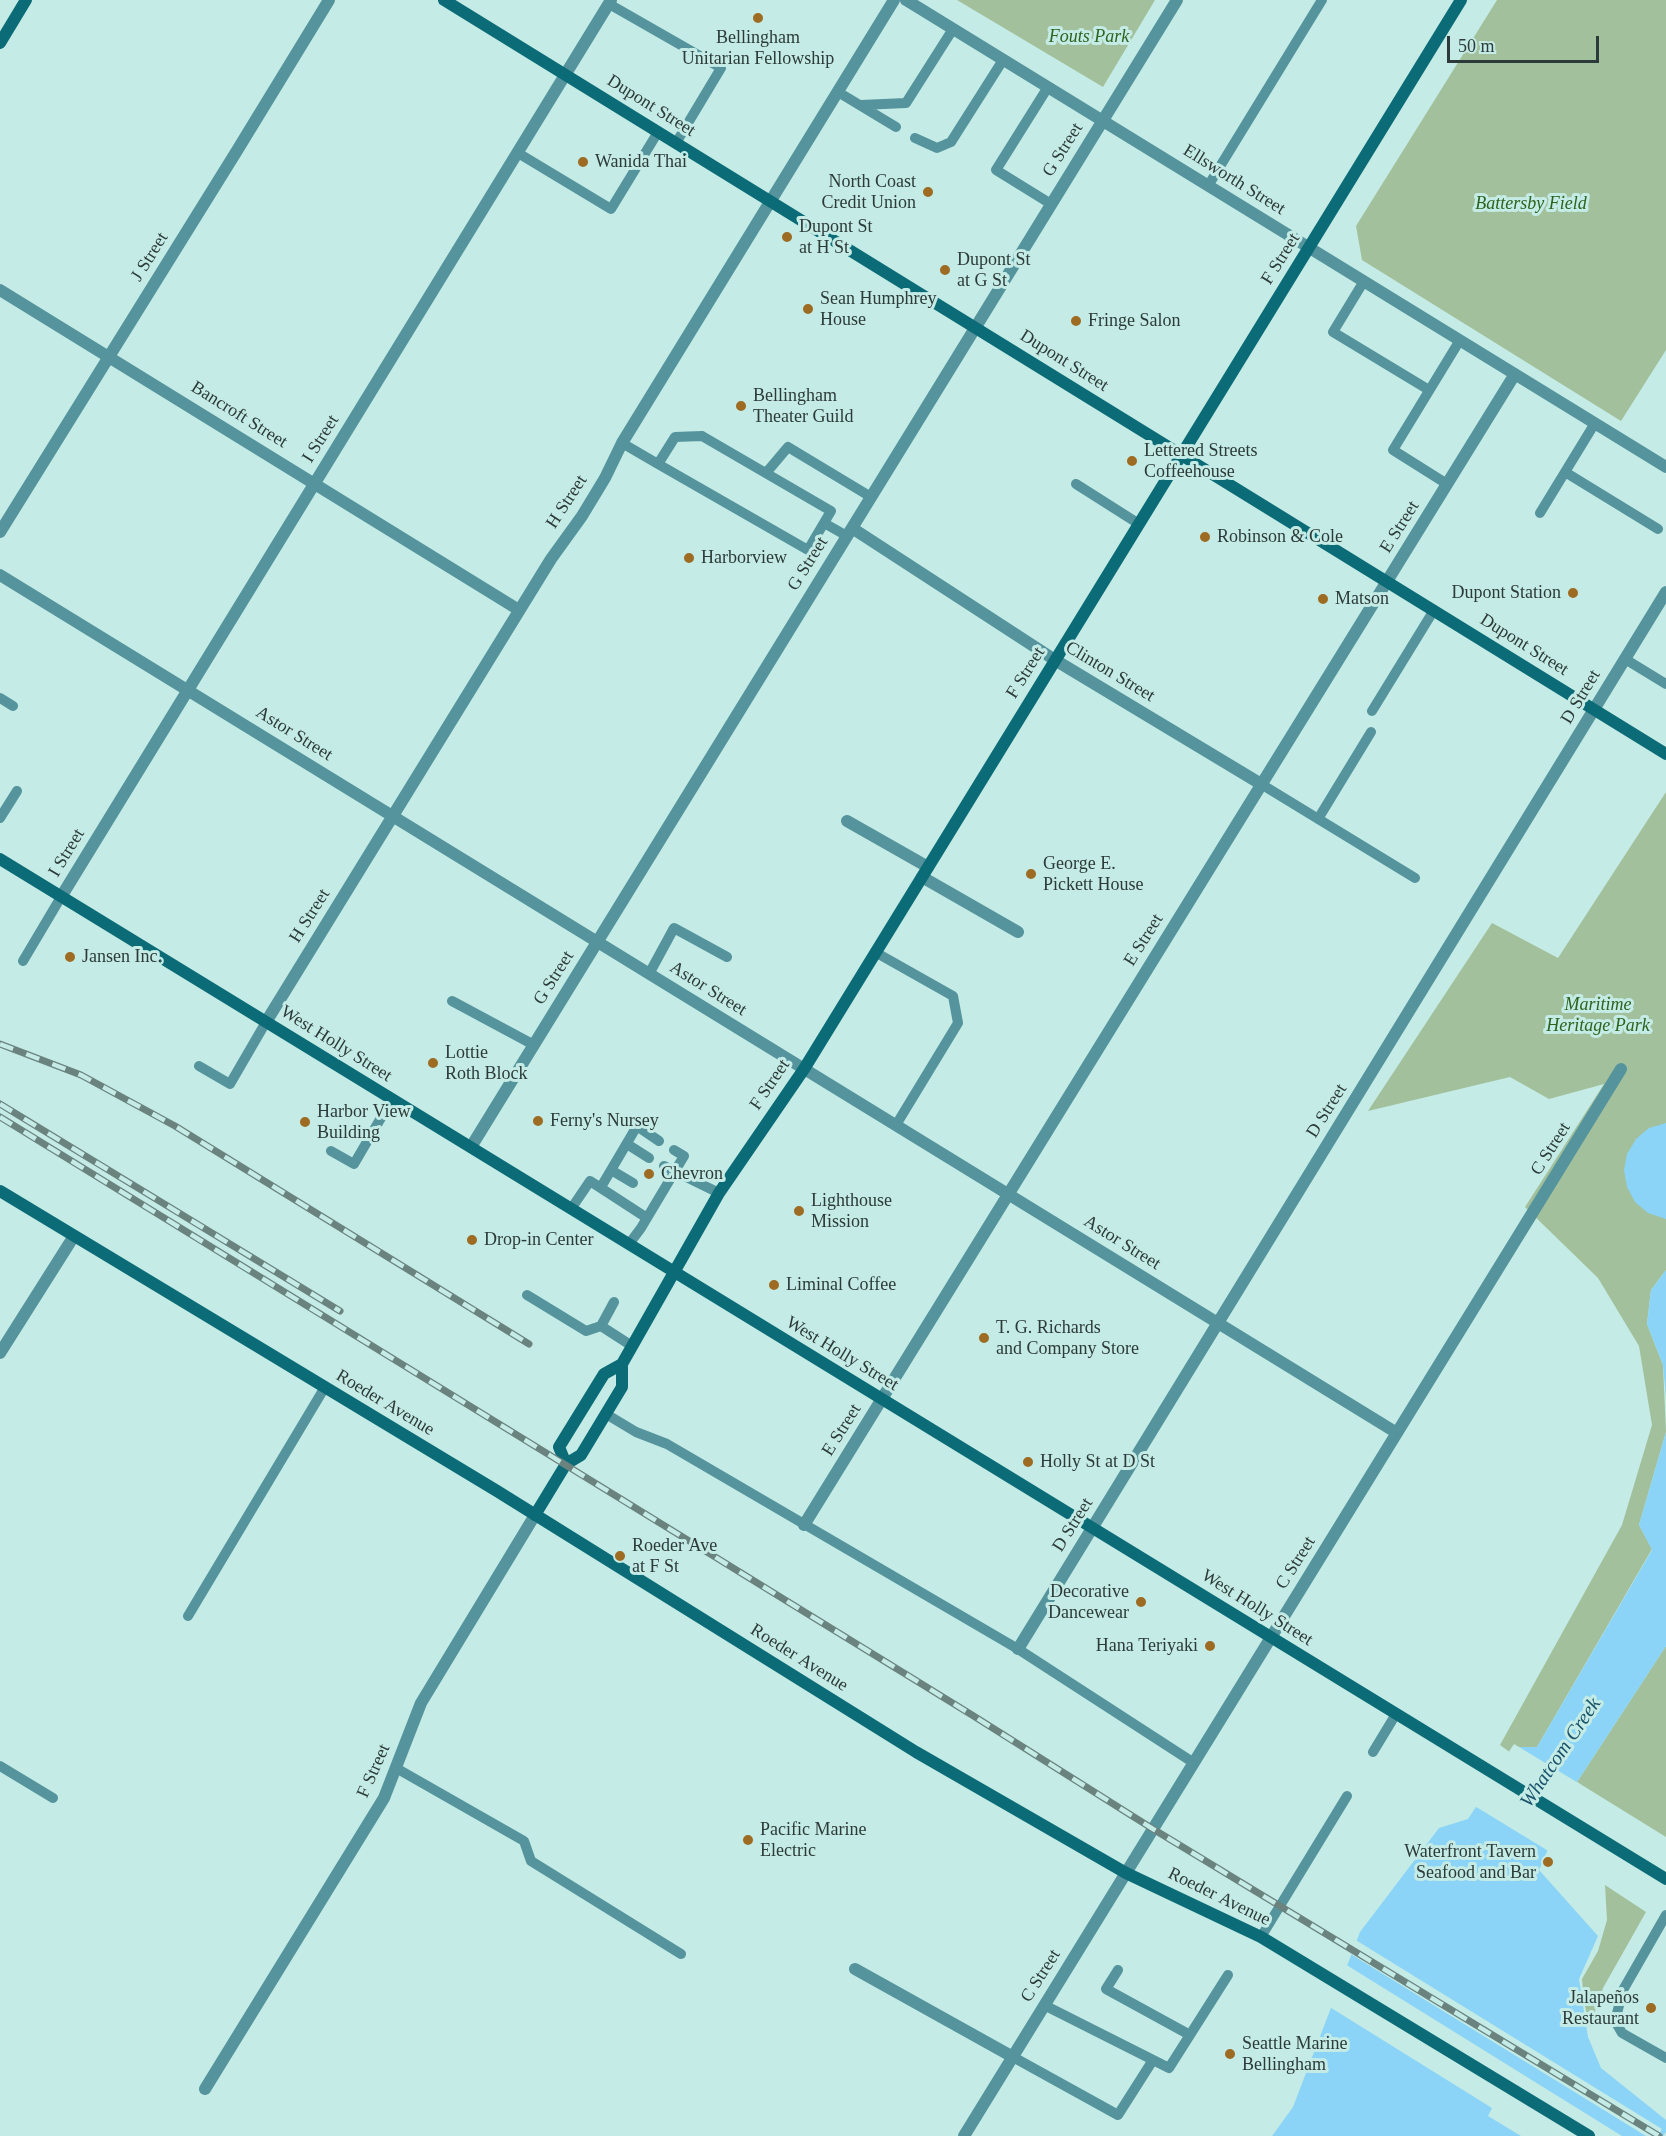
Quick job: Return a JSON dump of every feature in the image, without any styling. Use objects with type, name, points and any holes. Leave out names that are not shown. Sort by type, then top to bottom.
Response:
[{"type":"street","points":[[0,43],[26,0]]},
{"type":"street","name":"J Street","points":[[0,532],[329,0]]},
{"type":"street","name":"Dupont Street","points":[[444,0],[1666,754]]},
{"type":"street","name":"H Street","points":[[266,1022],[519,610],[551,559],[582,516],[605,478],[622,443],[894,0]]},
{"type":"street","name":"Ellsworth Street","points":[[906,0],[1666,467]]},
{"type":"street","name":"G Street","points":[[471,1147],[1177,0]]},
{"type":"street","name":"F Street","points":[[205,2089],[384,1798],[421,1703],[566,1464],[581,1455],[622,1387],[622,1365],[718,1193],[804,1069],[1461,0]]},
{"type":"street","name":"I Street","points":[[61,897],[610,2]]},
{"type":"street","name":"Bancroft Street","points":[[0,290],[519,610]]},
{"type":"street","name":"E Street","points":[[804,1525],[1515,374]]},
{"type":"street","name":"Clinton Street","points":[[849,532],[1055,660],[1262,784]]},
{"type":"street","name":"Astor Street","points":[[0,575],[1397,1433]]},
{"type":"street","name":"D Street","points":[[1018,1649],[1666,592]]},
{"type":"street","points":[[847,821],[1018,932]]},
{"type":"street","name":"West Holly Street","points":[[0,859],[1666,1879]]},
{"type":"street","name":"C Street","points":[[964,2136],[1621,1069]]},
{"type":"street","name":"Roeder Avenue","points":[[0,1191],[535,1515],[916,1752],[1126,1873],[1261,1937],[1589,2136]]},
{"type":"street","points":[[0,1352],[74,1236]]},
{"type":"street","name":"F Street","points":[[566,1464],[559,1447],[604,1374],[622,1365]]},
{"type":"street","points":[[855,1969],[1012,2057]]},
{"type":"lane","points":[[1208,186],[1322,0]]},
{"type":"lane","points":[[610,2],[721,68],[676,143]]},
{"type":"lane","points":[[861,105],[906,103],[953,29]]},
{"type":"lane","points":[[915,138],[930,147],[937,148],[951,142],[1003,60]]},
{"type":"lane","points":[[1048,87],[996,170],[1051,204]]},
{"type":"lane","points":[[838,92],[896,127]]},
{"type":"lane","points":[[518,153],[611,209],[658,132]]},
{"type":"lane","points":[[1364,281],[1333,332],[1430,390]]},
{"type":"lane","points":[[1447,484],[1393,450],[1460,340]]},
{"type":"lane","points":[[1540,513],[1595,423]]},
{"type":"lane","points":[[622,443],[658,464],[808,550],[831,511],[702,436],[675,436],[658,464]]},
{"type":"lane","points":[[766,473],[788,447],[871,497]]},
{"type":"lane","points":[[1565,472],[1658,529]]},
{"type":"lane","points":[[1077,484],[1139,524]]},
{"type":"lane","points":[[824,523],[849,532]]},
{"type":"lane","points":[[1372,711],[1434,610]]},
{"type":"lane","points":[[1625,658],[1666,684]]},
{"type":"lane","points":[[0,698],[13,706]]},
{"type":"lane","points":[[1318,819],[1371,732]]},
{"type":"lane","points":[[1262,784],[1415,878]]},
{"type":"lane","points":[[0,818],[17,791]]},
{"type":"lane","points":[[23,961],[61,897]]},
{"type":"lane","points":[[649,974],[674,928],[727,957]]},
{"type":"lane","points":[[875,952],[953,996],[958,1023],[896,1125]]},
{"type":"lane","points":[[452,1001],[534,1045]]},
{"type":"lane","points":[[199,1066],[230,1084],[266,1022]]},
{"type":"lane","points":[[331,1151],[354,1164],[392,1100]]},
{"type":"lane","points":[[601,1187],[637,1126],[659,1141]]},
{"type":"lane","points":[[627,1144],[649,1158]]},
{"type":"lane","points":[[629,1244],[684,1156],[674,1150]]},
{"type":"lane","points":[[664,1166],[718,1193]]},
{"type":"lane","points":[[611,1170],[633,1183]]},
{"type":"lane","points":[[571,1209],[590,1181],[647,1218]]},
{"type":"lane","points":[[648,1192],[659,1198]]},
{"type":"lane","points":[[527,1295],[586,1332],[601,1326],[614,1302]]},
{"type":"lane","points":[[601,1326],[632,1347]]},
{"type":"lane","points":[[188,1616],[326,1388]]},
{"type":"lane","points":[[606,1414],[636,1432],[667,1444],[1018,1649],[1194,1762]]},
{"type":"lane","points":[[1373,1752],[1396,1714]]},
{"type":"lane","points":[[0,1766],[53,1798]]},
{"type":"lane","points":[[396,1768],[524,1842],[531,1861],[681,1954]]},
{"type":"lane","points":[[1261,1937],[1347,1796]]},
{"type":"lane","points":[[1666,1915],[1623,1990],[1615,2021],[1622,2033],[1666,2058]]},
{"type":"lane","points":[[1118,1970],[1107,1989],[1190,2035]]},
{"type":"lane","points":[[1044,2006],[1169,2068],[1228,1975]]},
{"type":"lane","points":[[1012,2057],[1118,2115],[1153,2060]]},
{"type":"green space","name":"Fouts Park","points":[[957,0],[1155,0],[1103,87]]},
{"type":"green space","name":"Battersby Field","points":[[1497,0],[1666,0],[1666,350],[1621,421],[1362,260],[1356,226]]},
{"type":"green space","name":"Maritime Heritage Park","points":[[1666,792],[1666,1270],[1651,1290],[1647,1324],[1663,1365],[1666,1432],[1639,1525],[1652,1549],[1537,1747],[1515,1747],[1511,1753],[1500,1745],[1622,1525],[1652,1425],[1639,1346],[1598,1278],[1525,1207],[1604,1084],[1549,1099],[1510,1077],[1368,1111],[1492,923],[1558,958]]},
{"type":"green space","points":[[1666,1646],[1666,1837],[1577,1782]]},
{"type":"green space","points":[[1605,1885],[1646,1912],[1603,1988],[1590,2027],[1584,2002],[1582,1979],[1598,1951],[1607,1920]]},
{"type":"water","points":[[1666,1123],[1666,1219],[1648,1213],[1635,1202],[1627,1187],[1624,1170],[1627,1154],[1636,1139],[1649,1128]]},
{"type":"water","points":[[1666,1270],[1666,1398],[1663,1365],[1647,1324],[1651,1290]]},
{"type":"water","name":"Whatcom Creek","points":[[1666,1432],[1666,1646],[1577,1782],[1539,1870],[1598,1936],[1579,1979],[1588,2037],[1601,2068],[1666,2120],[1666,2132],[1663,2136],[1272,2136],[1293,2107],[1360,1932],[1439,1828],[1468,1819],[1515,1747],[1537,1747],[1652,1550],[1639,1525]]},
{"type":"pier","points":[[1514,1744],[1580,1784],[1550,1852],[1473,1805]]},
{"type":"pier","points":[[1354,1939],[1662,2129],[1658,2136],[1646,2136],[1349,1953]]},
{"type":"pier","points":[[1345,1964],[1622,2136],[1521,2136],[1488,2116],[1492,2108],[1328,2006]]},
{"type":"railway","points":[[0,1044],[81,1075],[175,1126],[529,1344]]},
{"type":"railway","points":[[0,1104],[340,1311]]},
{"type":"railway","points":[[0,1117],[972,1715],[1153,1829],[1659,2136]]},
{"type":"place","name":"Bellingham Unitarian Fellowship","points":[[758,18]]},
{"type":"place","name":"Wanida Thai","points":[[583,162]]},
{"type":"place","name":"North Coast Credit Union","points":[[928,192]]},
{"type":"place","name":"Dupont St at H St","points":[[787,237]]},
{"type":"place","name":"Dupont St at G St","points":[[945,270]]},
{"type":"place","name":"Sean Humphrey House","points":[[808,309]]},
{"type":"place","name":"Fringe Salon","points":[[1076,321]]},
{"type":"place","name":"Bellingham Theater Guild","points":[[741,406]]},
{"type":"place","name":"Lettered Streets Coffeehouse","points":[[1132,461]]},
{"type":"place","name":"Robinson & Cole","points":[[1205,537]]},
{"type":"place","name":"Harborview","points":[[689,558]]},
{"type":"place","name":"Dupont Station","points":[[1573,593]]},
{"type":"place","name":"Matson","points":[[1323,599]]},
{"type":"place","name":"George E. Pickett House","points":[[1031,874]]},
{"type":"place","name":"Jansen Inc.","points":[[70,957]]},
{"type":"place","name":"Lottie Roth Block","points":[[433,1063]]},
{"type":"place","name":"Ferny's Nursey","points":[[538,1121]]},
{"type":"place","name":"Harbor View Building","points":[[305,1122]]},
{"type":"place","name":"Chevron","points":[[649,1174]]},
{"type":"place","name":"Lighthouse Mission","points":[[799,1211]]},
{"type":"place","name":"Drop-in Center","points":[[472,1240]]},
{"type":"place","name":"Liminal Coffee","points":[[774,1285]]},
{"type":"place","name":"T. G. Richards and Company Store","points":[[984,1338]]},
{"type":"place","name":"Holly St at D St","points":[[1028,1462]]},
{"type":"place","name":"Roeder Ave at F St","points":[[620,1556]]},
{"type":"place","name":"Decorative Dancewear","points":[[1141,1602]]},
{"type":"place","name":"Hana Teriyaki","points":[[1210,1646]]},
{"type":"place","name":"Pacific Marine Electric","points":[[748,1840]]},
{"type":"place","name":"Waterfront Tavern Seafood and Bar","points":[[1548,1862]]},
{"type":"place","name":"Jalapeños Restaurant","points":[[1651,2008]]},
{"type":"place","name":"Seattle Marine Bellingham","points":[[1230,2054]]}]
